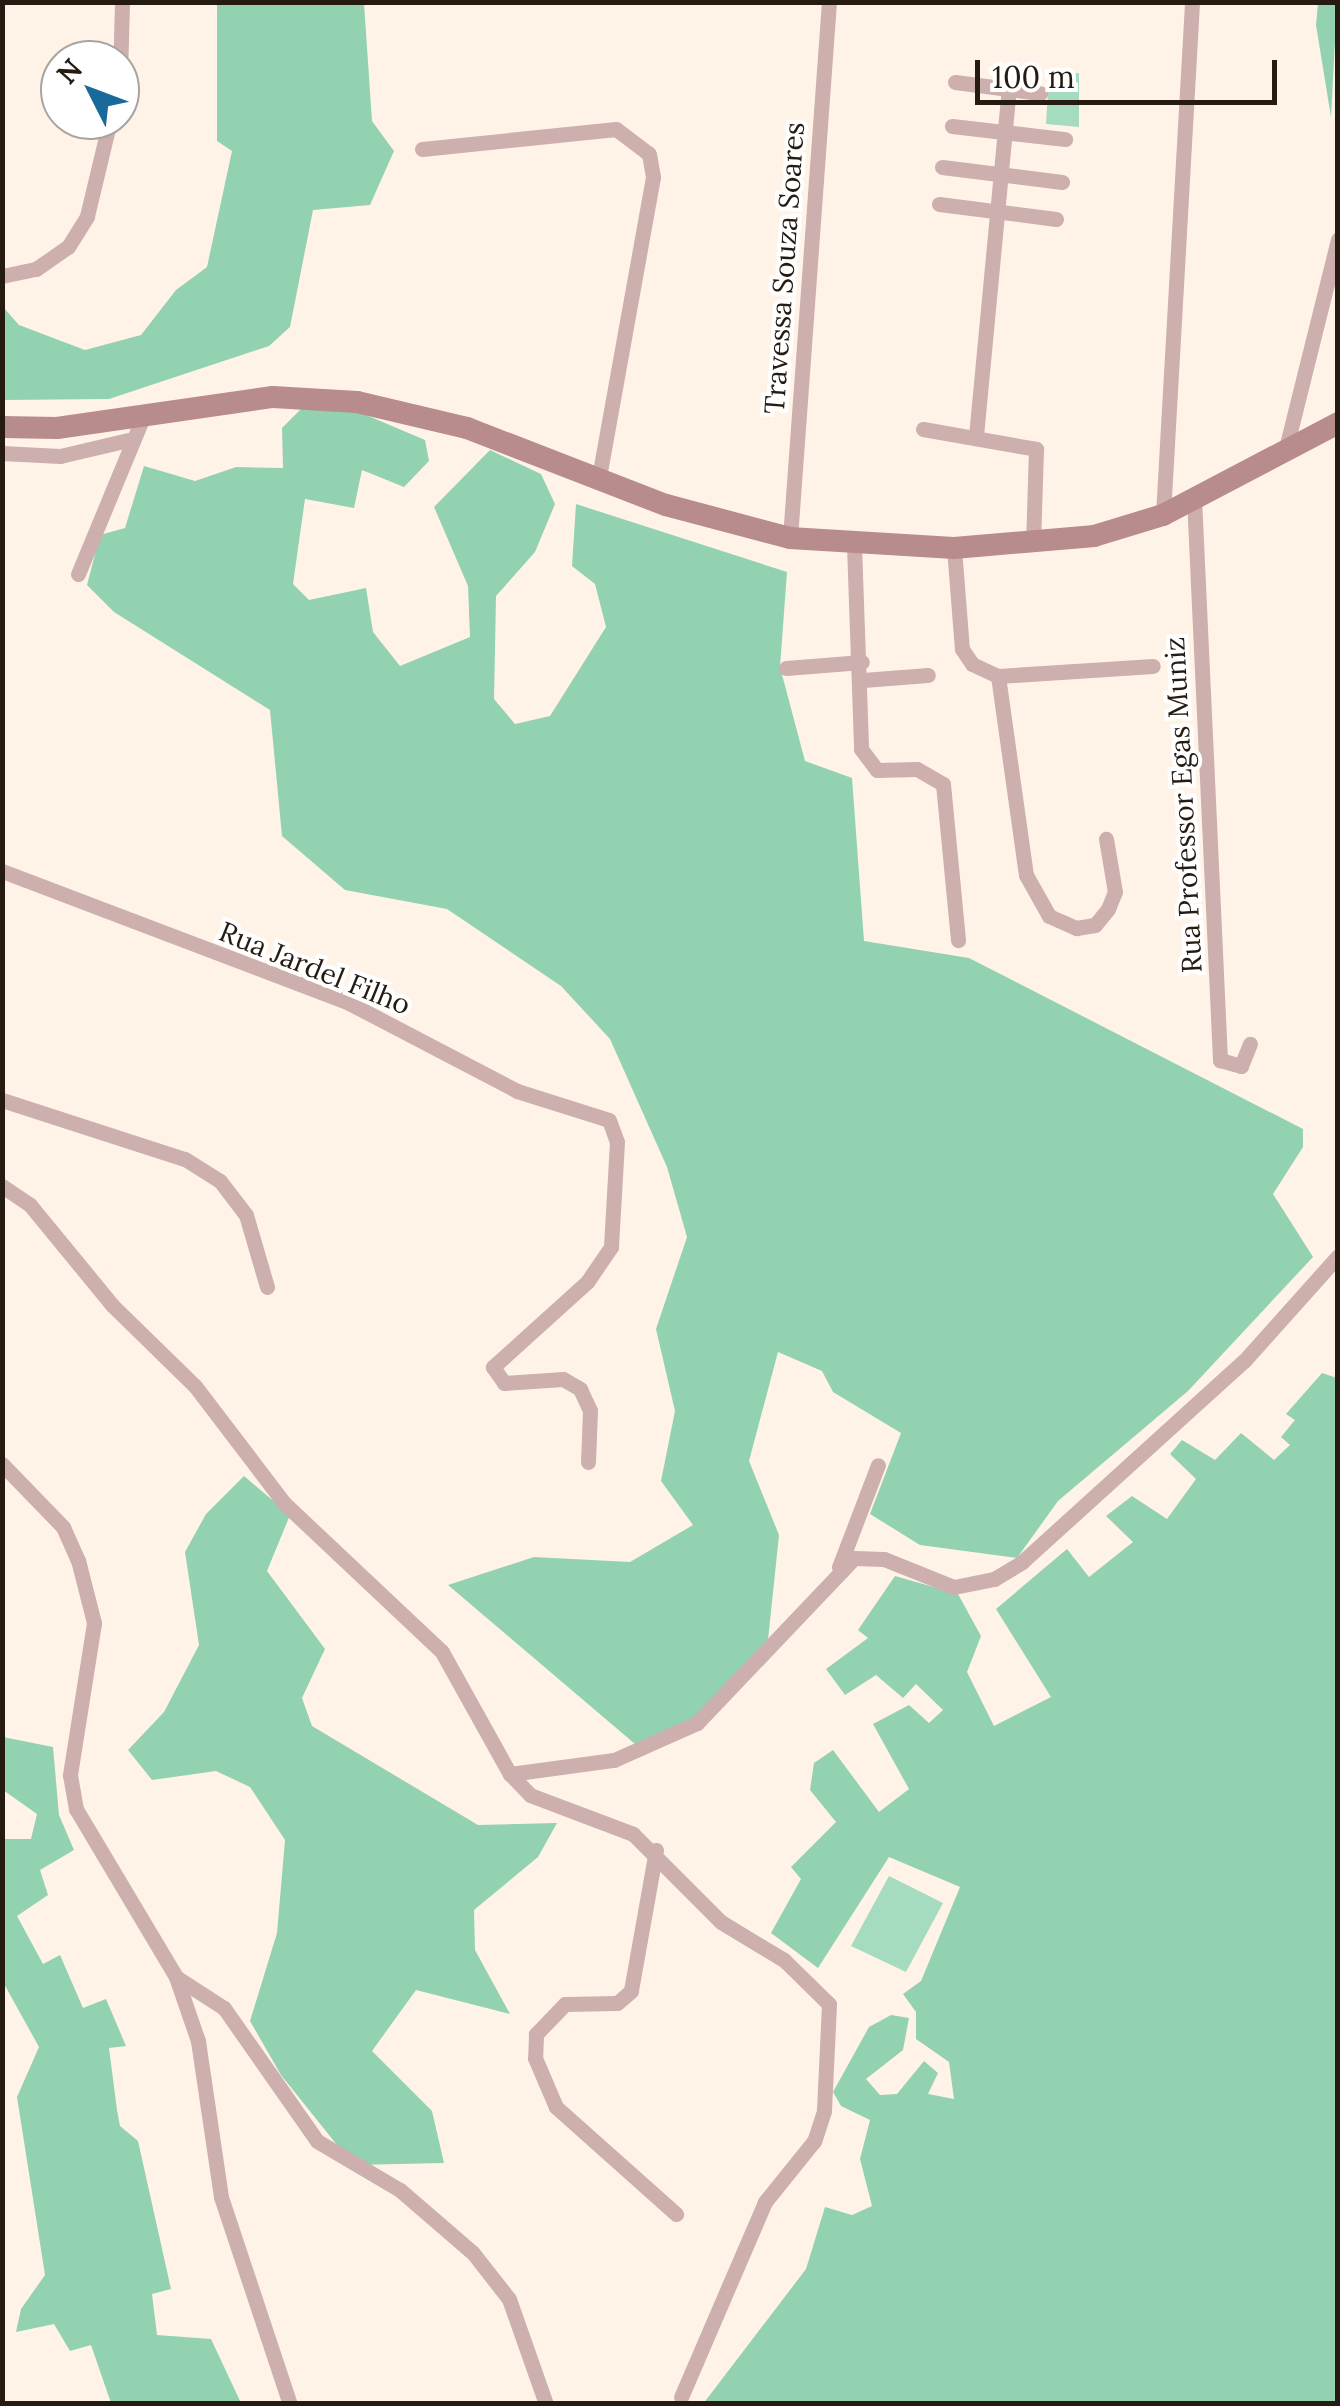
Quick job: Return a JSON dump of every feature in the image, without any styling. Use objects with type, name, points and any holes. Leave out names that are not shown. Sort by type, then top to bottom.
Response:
[{"type":"main road","points":[[2,428],[143,417],[273,397],[357,402],[467,428],[598,482],[790,538],[854,545],[954,548],[1033,544],[1164,515],[1288,444],[1338,424]]},
{"type":"street","points":[[121,40],[122,2]]},
{"type":"street","name":"Travessa Souza Soares","points":[[790,538],[829,2]]},
{"type":"street","points":[[1164,515],[1192,2]]},
{"type":"street","points":[[954,82],[1040,93]]},
{"type":"street","points":[[976,436],[1009,88]]},
{"type":"street","points":[[952,126],[1064,139]]},
{"type":"street","points":[[422,149],[616,129],[650,154],[654,177],[598,482]]},
{"type":"street","points":[[2,276],[36,269],[68,247],[88,216],[105,140]]},
{"type":"street","points":[[942,167],[1062,182]]},
{"type":"street","points":[[939,204],[1056,220]]},
{"type":"street","points":[[1288,444],[1338,239]]},
{"type":"street","points":[[78,574],[128,440],[143,417]]},
{"type":"street","points":[[922,429],[1024,443],[1039,455],[1033,544]]},
{"type":"street","points":[[2,453],[60,456],[128,440]]},
{"type":"street","name":"Rua Professor Egas Muniz","points":[[1194,498],[1220,1060],[1241,1066],[1250,1044]]},
{"type":"street","points":[[854,545],[863,680],[861,749],[868,763],[888,774],[917,769],[943,784],[958,940]]},
{"type":"street","points":[[954,548],[965,657],[998,676],[1153,666]]},
{"type":"street","points":[[786,668],[862,662]]},
{"type":"street","points":[[863,680],[928,676]]},
{"type":"street","points":[[998,676],[1026,875],[1048,916],[1076,928],[1095,925],[1108,909],[1115,892],[1106,838]]},
{"type":"street","name":"Rua Jardel Filho","points":[[2,871],[349,1003],[516,1091],[609,1120],[616,1142],[611,1247],[587,1282],[493,1367],[504,1383],[562,1379],[580,1389],[590,1410],[588,1462]]},
{"type":"street","points":[[2,1100],[186,1159],[220,1181],[246,1215],[267,1287]]},
{"type":"street","points":[[2,1186],[30,1204],[112,1304],[195,1386],[284,1504],[442,1652],[510,1774],[554,1808],[633,1834],[656,1850],[722,1922],[819,1990],[832,2019],[814,2141],[765,2202],[681,2397]]},
{"type":"street","points":[[839,1568],[869,1556],[972,1587],[1022,1562],[1244,1361],[1338,1256]]},
{"type":"street","points":[[2,1464],[62,1528],[94,1623],[70,1775],[76,1810],[176,1977],[198,2041],[221,2197],[290,2404]]},
{"type":"street","points":[[510,1774],[614,1760],[697,1723],[839,1568],[878,1464]]},
{"type":"street","points":[[656,1850],[631,1991],[618,2003],[583,2001],[556,2010],[536,2034],[535,2058],[556,2107],[676,2214]]},
{"type":"street","points":[[176,1977],[224,2008],[317,2140],[400,2190],[473,2253],[508,2299],[546,2404]]},
{"type":"green space","points":[[217,3],[364,3],[372,121],[394,151],[370,205],[313,210],[290,327],[269,346],[109,399],[3,400],[3,307],[19,325],[85,350],[141,335],[176,290],[207,267],[232,151],[217,141]]},
{"type":"green space","points":[[1318,3],[1337,3],[1331,117],[1316,25]]},
{"type":"green space","points":[[1079,73],[1079,127],[1046,124],[1049,75]]},
{"type":"green space","points":[[305,405],[359,412],[425,440],[429,461],[404,487],[362,470],[354,508],[305,499],[293,584],[309,600],[366,588],[373,632],[400,666],[470,637],[468,586],[434,507],[490,450],[541,474],[555,504],[535,552],[496,596],[494,699],[515,724],[550,716],[606,627],[595,584],[572,566],[576,504],[787,572],[780,667],[805,761],[852,778],[864,941],[969,958],[1303,1129],[1303,1147],[1273,1194],[1313,1257],[1188,1391],[1058,1501],[1017,1558],[920,1545],[870,1514],[901,1433],[833,1392],[822,1371],[778,1352],[749,1461],[779,1535],[768,1640],[706,1715],[635,1744],[448,1585],[534,1557],[630,1562],[693,1525],[661,1481],[675,1411],[656,1329],[687,1237],[667,1167],[610,1039],[561,986],[447,909],[345,890],[282,836],[270,710],[114,612],[87,585],[100,535],[125,528],[144,466],[195,481],[236,467],[283,468],[282,428]]},
{"type":"green space","points":[[1322,1373],[1337,1378],[1337,2403],[703,2404],[806,2269],[825,2207],[852,2215],[872,2206],[860,2159],[870,2120],[841,2106],[833,2092],[869,2027],[891,2015],[909,2018],[903,2050],[866,2079],[880,2095],[897,2094],[924,2061],[938,2073],[928,2094],[954,2099],[949,2062],[916,2039],[916,2012],[903,1994],[921,1981],[960,1887],[889,1857],[818,1968],[771,1933],[801,1879],[791,1867],[836,1822],[810,1790],[814,1763],[833,1750],[879,1812],[909,1789],[873,1724],[909,1705],[929,1723],[943,1710],[916,1684],[903,1698],[876,1675],[845,1695],[826,1669],[868,1638],[858,1630],[895,1576],[958,1594],[981,1636],[967,1672],[994,1726],[1051,1697],[996,1609],[1067,1549],[1089,1577],[1133,1542],[1106,1516],[1132,1496],[1167,1519],[1196,1479],[1170,1454],[1182,1440],[1215,1460],[1241,1433],[1274,1460],[1290,1445],[1281,1437],[1295,1420],[1286,1414]]},
{"type":"green space","points":[[244,1476],[290,1515],[267,1571],[325,1649],[302,1698],[312,1726],[478,1825],[557,1823],[538,1857],[474,1910],[475,1950],[510,2014],[416,1990],[372,2051],[432,2111],[444,2163],[353,2165],[281,2075],[250,2021],[277,1933],[285,1840],[250,1787],[216,1771],[152,1780],[128,1750],[164,1712],[199,1645],[185,1552],[206,1514]]},
{"type":"green space","points":[[3,1737],[53,1747],[59,1815],[74,1850],[40,1870],[48,1895],[17,1916],[43,1964],[60,1955],[83,2008],[106,1999],[126,2046],[109,2048],[117,2110],[120,2126],[138,2141],[171,2289],[152,2294],[157,2335],[211,2339],[241,2403],[111,2403],[91,2345],[70,2351],[54,2324],[16,2332],[21,2309],[45,2275],[17,2097],[39,2047],[3,1982],[2,1839],[31,1839],[37,1814],[3,1790]]},
{"type":"green space","points":[[889,1876],[943,1903],[906,1972],[851,1946]]}]
